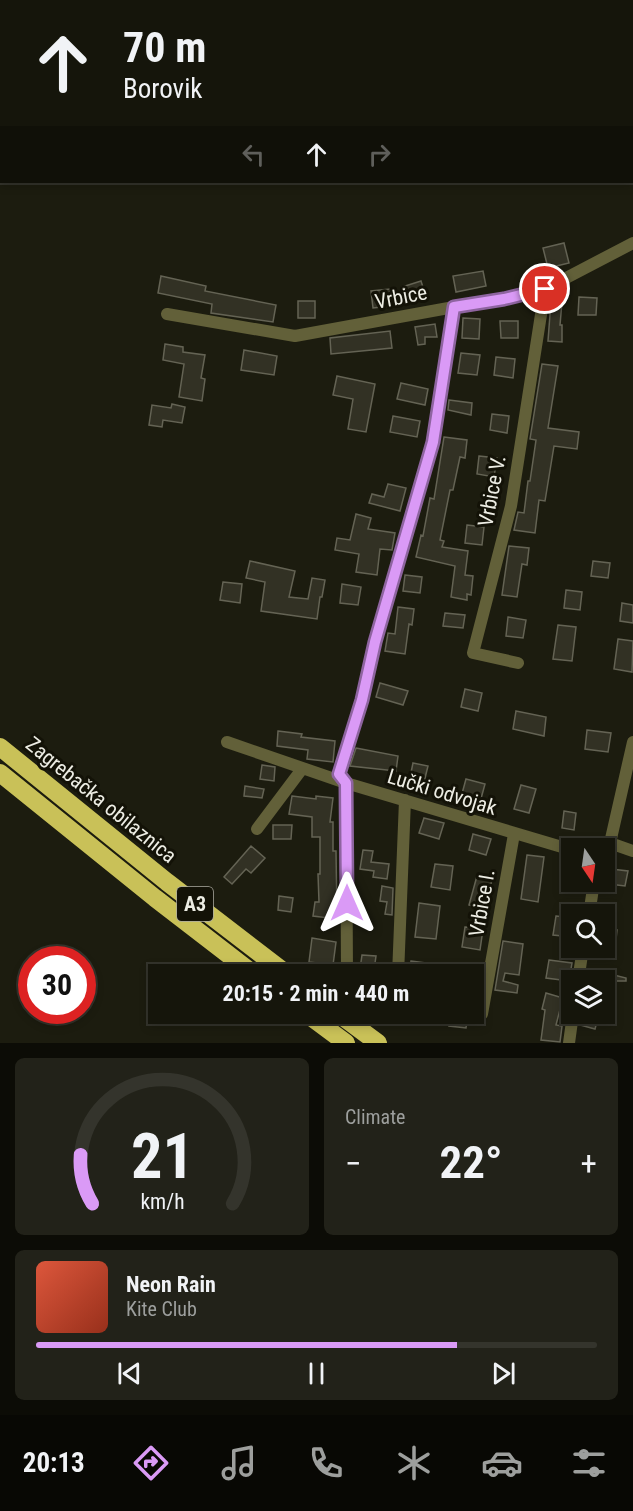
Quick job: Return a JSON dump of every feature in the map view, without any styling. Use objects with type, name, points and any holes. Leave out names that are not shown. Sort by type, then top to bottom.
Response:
[{"type":"highway","name":"Zagrebačka obilaznica","points":[[0,747],[149,868],[274,964]]},
{"type":"highway","name":"Zagrebačka obilaznica","points":[[0,773],[241,964]]},
{"type":"highway","points":[[320,1024],[346,1043]]},
{"type":"highway","points":[[352,1024],[378,1043]]},
{"type":"street","name":"Vrbice","points":[[166,314],[295,336],[504,299],[545,289],[633,243]]},
{"type":"street","name":"Vrbice V.","points":[[518,663],[473,653],[511,506],[545,289]]},
{"type":"street","points":[[347,964],[346,783],[339,774],[362,700],[375,642],[433,442],[454,307]]},
{"type":"street","name":"Lučki odvojak","points":[[227,742],[346,783],[561,847]]},
{"type":"street","points":[[610,838],[633,742]]},
{"type":"street","points":[[257,829],[302,769]]},
{"type":"street","points":[[398,964],[405,800]]},
{"type":"street","name":"Vrbice I.","points":[[484,1003],[514,834]]},
{"type":"street","points":[[615,848],[633,851]]},
{"type":"street","points":[[569,1043],[572,1024]]},
{"type":"building","points":[[564,243],[569,263],[548,268],[543,248]]},
{"type":"building","points":[[483,271],[486,286],[456,292],[453,276]]},
{"type":"building","points":[[161,276],[206,286],[205,291],[276,305],[273,322],[211,313],[212,304],[158,293]]},
{"type":"building","points":[[421,281],[426,297],[406,303],[402,287]]},
{"type":"building","points":[[390,289],[391,306],[373,308],[371,291]]},
{"type":"building","points":[[579,297],[597,298],[596,315],[578,315]]},
{"type":"building","points":[[298,301],[315,301],[315,318],[298,318]]},
{"type":"building","points":[[551,301],[562,302],[560,325],[562,325],[562,342],[548,341]]},
{"type":"building","points":[[463,318],[480,319],[479,339],[462,338]]},
{"type":"building","points":[[500,321],[518,321],[518,338],[501,338]]},
{"type":"building","points":[[435,324],[437,337],[425,337],[425,344],[418,345],[415,327]]},
{"type":"building","points":[[390,331],[392,348],[331,354],[330,338]]},
{"type":"building","points":[[165,344],[183,347],[183,352],[205,355],[201,378],[205,379],[202,401],[179,397],[184,364],[163,360]]},
{"type":"building","points":[[244,350],[277,356],[274,375],[241,370]]},
{"type":"building","points":[[461,353],[480,355],[477,375],[458,373]]},
{"type":"building","points":[[496,357],[515,359],[513,378],[494,375]]},
{"type":"building","points":[[542,364],[558,366],[548,428],[579,432],[577,449],[554,446],[545,501],[539,500],[535,533],[514,530],[518,512],[524,513],[528,481],[530,481],[536,440],[530,439]]},
{"type":"building","points":[[337,376],[375,384],[366,432],[348,429],[353,399],[333,395]]},
{"type":"building","points":[[401,383],[428,389],[425,405],[397,399]]},
{"type":"building","points":[[449,400],[472,403],[471,415],[448,410]]},
{"type":"building","points":[[172,404],[185,407],[182,423],[163,420],[162,427],[149,425],[152,405],[171,408]]},
{"type":"building","points":[[492,414],[509,416],[507,433],[490,430]]},
{"type":"building","points":[[393,416],[420,421],[417,437],[390,432]]},
{"type":"building","points":[[444,437],[467,440],[465,458],[460,457],[453,490],[450,490],[440,540],[444,541],[442,547],[468,551],[465,575],[473,576],[471,595],[467,594],[467,600],[451,597],[455,566],[416,557],[421,535],[423,536],[430,498],[434,499]]},
{"type":"building","points":[[479,456],[497,458],[494,477],[477,474]]},
{"type":"building","points":[[388,484],[406,488],[400,511],[369,503],[372,494],[384,497]]},
{"type":"building","points":[[356,514],[371,518],[368,529],[395,533],[392,550],[380,549],[377,575],[356,572],[359,554],[335,550],[337,538],[350,540]]},
{"type":"building","points":[[467,525],[484,527],[482,545],[465,543]]},
{"type":"building","points":[[509,546],[529,548],[527,565],[522,564],[517,597],[502,595]]},
{"type":"building","points":[[250,561],[295,571],[289,597],[308,599],[312,578],[325,580],[317,619],[261,611],[265,582],[246,578]]},
{"type":"building","points":[[593,561],[610,563],[608,578],[591,576]]},
{"type":"building","points":[[405,575],[422,577],[420,593],[403,591]]},
{"type":"building","points":[[223,582],[242,584],[240,603],[220,600]]},
{"type":"building","points":[[342,584],[361,587],[358,605],[340,603]]},
{"type":"building","points":[[566,590],[582,592],[580,610],[564,608]]},
{"type":"building","points":[[622,603],[633,605],[633,623],[620,621]]},
{"type":"building","points":[[398,607],[414,609],[412,625],[409,624],[405,654],[385,651],[388,633],[395,634]]},
{"type":"building","points":[[445,613],[465,615],[463,628],[443,626]]},
{"type":"building","points":[[508,617],[526,620],[523,638],[506,636]]},
{"type":"building","points":[[558,625],[576,627],[572,661],[553,659]]},
{"type":"building","points":[[618,639],[633,641],[632,672],[614,669]]},
{"type":"building","points":[[380,683],[408,691],[403,705],[376,697]]},
{"type":"building","points":[[465,689],[482,693],[478,711],[461,707]]},
{"type":"building","points":[[516,711],[546,717],[544,736],[513,729]]},
{"type":"building","points":[[587,730],[611,733],[608,752],[585,749]]},
{"type":"building","points":[[278,731],[302,734],[301,737],[335,741],[333,762],[307,759],[308,750],[277,746]]},
{"type":"building","points":[[356,748],[398,756],[396,771],[350,766]]},
{"type":"building","points":[[413,763],[428,766],[422,790],[408,787]]},
{"type":"building","points":[[262,765],[275,767],[274,781],[260,779]]},
{"type":"building","points":[[466,779],[485,784],[479,806],[460,801]]},
{"type":"building","points":[[521,785],[536,789],[529,813],[514,809]]},
{"type":"building","points":[[245,786],[264,789],[262,798],[244,796]]},
{"type":"building","points":[[292,796],[316,799],[316,796],[333,798],[330,822],[333,822],[333,851],[336,851],[337,919],[313,916],[315,902],[319,902],[320,837],[312,837],[312,817],[289,814]]},
{"type":"building","points":[[564,811],[576,813],[574,830],[562,828]]},
{"type":"building","points":[[424,818],[444,823],[439,839],[419,833]]},
{"type":"building","points":[[273,825],[292,825],[291,839],[273,839]]},
{"type":"building","points":[[473,834],[491,839],[486,855],[469,850]]},
{"type":"building","points":[[251,846],[265,858],[251,873],[246,869],[232,884],[224,877]]},
{"type":"building","points":[[363,850],[373,851],[371,862],[389,864],[387,879],[373,877],[374,871],[360,869]]},
{"type":"building","points":[[527,855],[544,857],[538,902],[521,899]]},
{"type":"building","points":[[435,864],[453,866],[450,890],[431,887]]},
{"type":"building","points":[[615,869],[628,871],[625,886],[615,885]]},
{"type":"building","points":[[477,876],[492,880],[484,909],[469,905]]},
{"type":"building","points":[[382,886],[393,888],[392,915],[385,914],[387,902],[380,901]]},
{"type":"building","points":[[279,896],[293,898],[291,912],[278,910]]},
{"type":"building","points":[[419,903],[440,906],[436,939],[415,937]]},
{"type":"building","points":[[556,916],[561,917],[561,936],[553,935]]},
{"type":"building","points":[[465,927],[483,929],[480,950],[462,947]]},
{"type":"building","points":[[312,938],[336,942],[333,964],[309,962]]},
{"type":"building","points":[[503,941],[523,944],[519,975],[505,973],[503,981],[518,985],[517,993],[495,990]]},
{"type":"building","points":[[362,955],[376,956],[375,964],[361,964]]},
{"type":"building","points":[[549,960],[572,963],[571,970],[561,970],[561,980],[546,978]]},
{"type":"building","points":[[411,961],[433,964],[411,964]]},
{"type":"building","points":[[615,975],[626,978],[626,981],[615,981]]},
{"type":"building","points":[[546,993],[561,997],[556,1025],[562,1026],[560,1042],[541,1040],[545,1010],[542,1009]]},
{"type":"building","points":[[449,1024],[467,1024],[466,1028],[449,1026]]},
{"type":"building","points":[[580,1024],[596,1024],[595,1029]]},
{"type":"route","points":[[347,903],[346,783],[339,774],[362,700],[375,642],[433,442],[454,307],[504,299],[545,289]]}]
